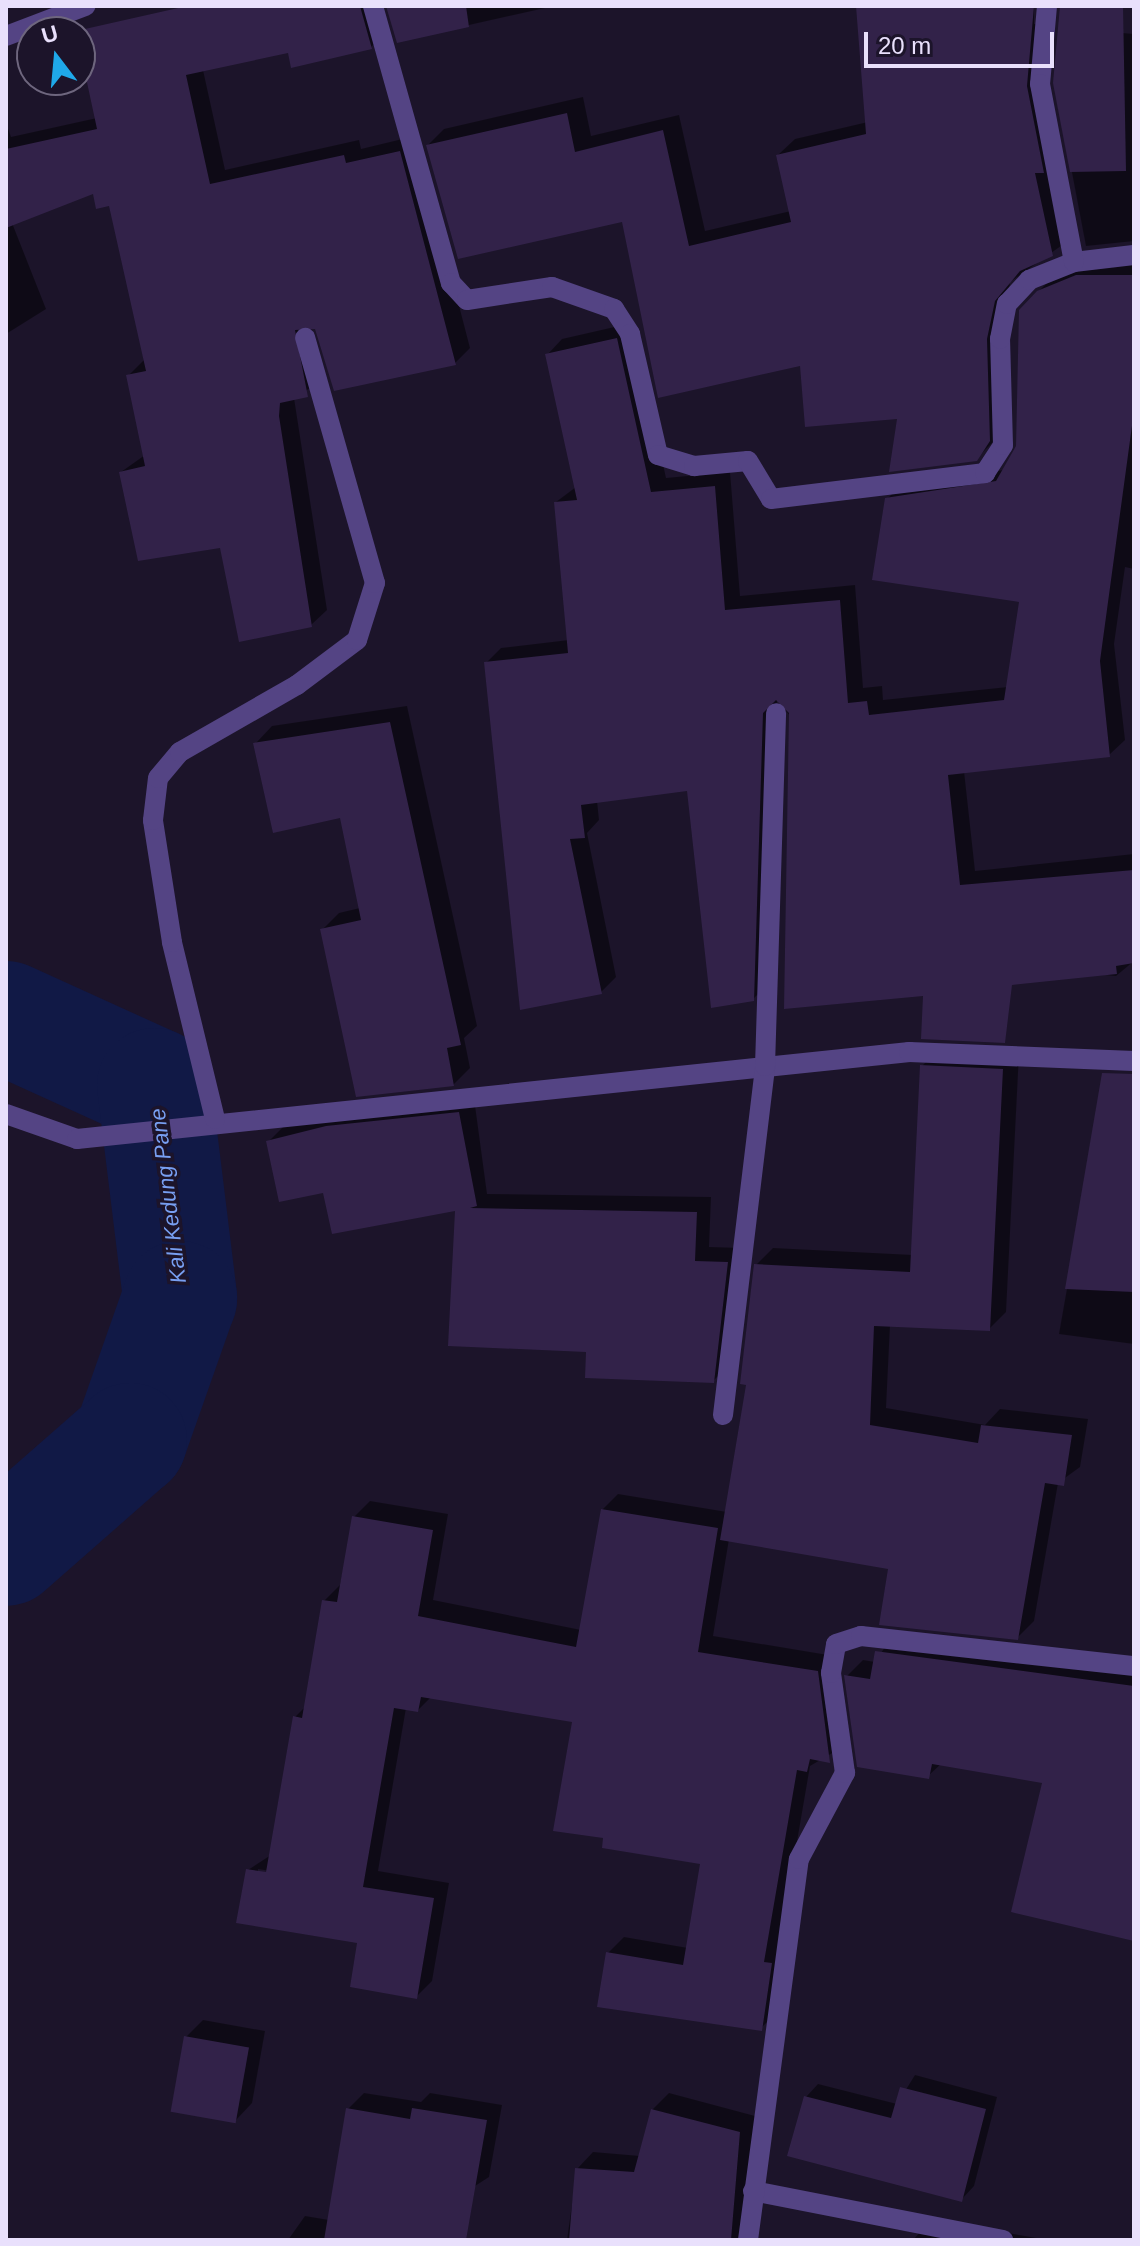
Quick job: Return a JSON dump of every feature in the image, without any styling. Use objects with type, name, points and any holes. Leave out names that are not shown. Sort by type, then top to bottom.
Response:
[{"type":"street","points":[[6,36],[85,6]]},
{"type":"street","points":[[373,6],[451,283],[467,300],[552,287],[614,309],[630,334],[652,443],[669,463],[748,461],[764,492],[782,501],[985,473],[1003,445],[1000,339],[1007,304],[1029,280],[1074,262],[1134,255]]},
{"type":"street","points":[[1047,6],[1042,98],[1074,262]]},
{"type":"street","points":[[210,1121],[170,926],[153,820],[158,778],[180,752],[297,685],[357,640],[375,583],[305,338]]},
{"type":"street","points":[[723,1415],[765,1066],[776,713]]},
{"type":"street","points":[[6,1114],[77,1139],[210,1121],[909,1052],[1134,1061]]},
{"type":"street","points":[[748,2240],[799,1859],[845,1773],[831,1673],[836,1644],[861,1636],[1134,1666]]},
{"type":"street","points":[[753,2191],[1003,2240]]},
{"type":"building","points":[[187,6],[360,6],[372,49],[291,68],[288,53],[186,75],[210,184],[344,155],[346,163],[400,151],[456,365],[334,391],[315,329],[295,330],[308,397],[280,403],[279,416],[312,627],[239,642],[220,548],[138,561],[119,472],[145,466],[126,375],[146,371],[109,206],[96,209],[93,194],[6,228],[6,149],[97,129],[90,96],[96,96],[96,26]]},
{"type":"building","points":[[386,6],[466,6],[469,27],[397,43]]},
{"type":"building","points":[[856,6],[1034,6],[1027,86],[1044,173],[1035,173],[1053,256],[1020,271],[995,301],[987,339],[990,441],[977,461],[889,472],[897,419],[805,427],[800,366],[658,398],[622,222],[458,259],[426,145],[567,113],[575,152],[663,130],[689,246],[791,222],[776,155],[866,134]]},
{"type":"building","points":[[1060,6],[1123,6],[1126,171],[1070,172],[1053,83]]},
{"type":"building","points":[[1076,275],[1134,275],[1134,411],[1100,661],[1110,757],[948,775],[960,885],[1134,870],[1134,963],[1116,966],[1117,974],[1012,985],[1005,1043],[921,1039],[923,996],[784,1009],[789,713],[776,700],[763,713],[754,1001],[711,1008],[687,791],[581,805],[585,838],[570,839],[602,994],[520,1010],[484,662],[568,653],[554,502],[577,500],[545,354],[617,338],[651,492],[715,486],[725,610],[840,600],[848,703],[867,701],[869,715],[1004,700],[1019,602],[872,580],[885,498],[996,481],[1016,446],[1019,310],[1037,291]]},
{"type":"building","points":[[390,722],[461,1045],[447,1048],[454,1086],[356,1097],[320,929],[361,920],[340,818],[273,833],[253,743]]},
{"type":"building","points":[[920,1065],[1003,1069],[990,1331],[874,1326],[870,1425],[978,1443],[981,1425],[1072,1435],[1064,1486],[1045,1483],[1018,1640],[879,1625],[888,1569],[720,1540],[746,1385],[740,1384],[754,1264],[910,1272]]},
{"type":"building","points":[[1102,1073],[1134,1074],[1134,1292],[1065,1289]]},
{"type":"building","points":[[459,1112],[477,1206],[470,1208],[697,1212],[695,1261],[728,1262],[714,1383],[585,1378],[586,1352],[448,1346],[455,1211],[332,1234],[323,1193],[279,1202],[266,1141],[326,1126]]},
{"type":"building","points":[[601,1509],[718,1528],[698,1652],[818,1671],[830,1763],[810,1759],[807,1772],[797,1770],[764,1962],[772,1963],[762,2031],[597,2007],[606,1952],[683,1965],[700,1864],[602,1848],[603,1838],[553,1831],[572,1722],[421,1697],[418,1712],[394,1708],[363,1887],[434,1898],[417,1999],[350,1987],[357,1943],[236,1923],[246,1869],[266,1872],[293,1716],[302,1718],[322,1600],[337,1602],[352,1516],[433,1530],[418,1616],[576,1647]]},
{"type":"building","points":[[875,1651],[1134,1686],[1134,1941],[1011,1912],[1042,1783],[932,1764],[929,1779],[857,1767],[844,1675],[870,1679]]},
{"type":"building","points":[[184,2036],[249,2047],[236,2123],[171,2112]]},
{"type":"building","points":[[900,2087],[986,2109],[962,2202],[787,2156],[804,2096],[891,2118]]},
{"type":"building","points":[[346,2108],[410,2119],[412,2108],[487,2120],[466,2240],[324,2240]]},
{"type":"building","points":[[651,2109],[740,2132],[731,2240],[569,2240],[575,2168],[634,2172]]},
{"type":"waterway","name":"Kali Kedung Pane","points":[[6,1018],[154,1085],[180,1298],[130,1440],[6,1549]]}]
